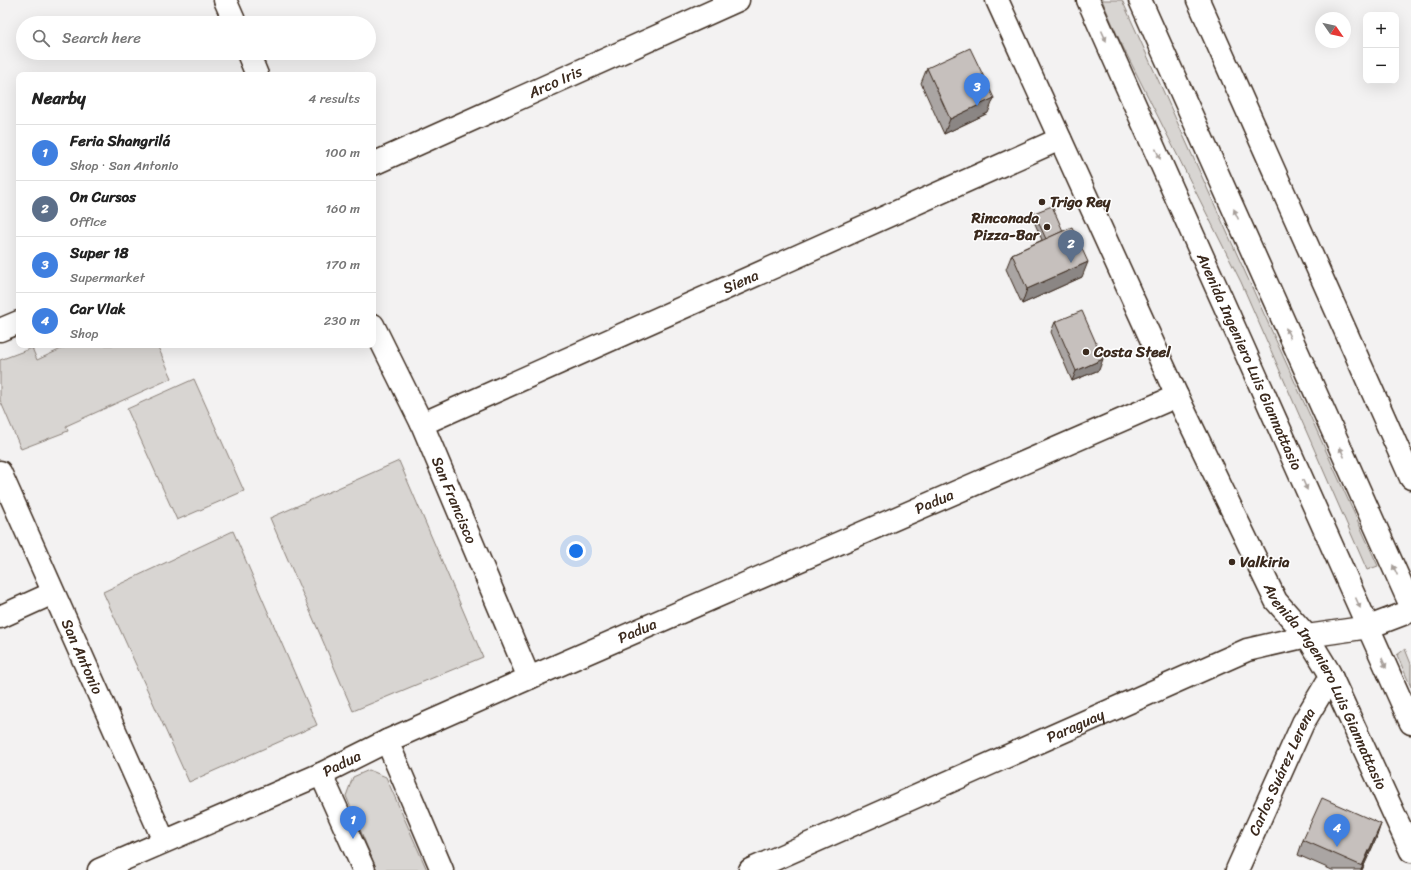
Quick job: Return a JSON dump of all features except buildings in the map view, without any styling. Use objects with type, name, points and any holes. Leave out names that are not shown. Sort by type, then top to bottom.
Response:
[{"type":"street","points":[[225,0],[232,16]]},
{"type":"street","name":"Arco Iris","points":[[376,163],[738,0]]},
{"type":"street","name":"Avenida Ingeniero Luis Giannattasio","points":[[997,0],[1177,396],[1276,601],[1307,636],[1331,676],[1411,852]]},
{"type":"street","name":"Avenida Ingeniero Luis Giannattasio","points":[[1088,0],[1411,722]]},
{"type":"street","points":[[1140,0],[1411,606]]},
{"type":"street","points":[[1198,0],[1411,478]]},
{"type":"street","points":[[251,60],[256,72]]},
{"type":"street","name":"Siena","points":[[422,424],[1060,139]]},
{"type":"street","points":[[0,330],[16,323]]},
{"type":"street","name":"San Francisco","points":[[376,331],[422,424],[529,678]]},
{"type":"street","name":"Padua","points":[[99,870],[321,774],[387,742],[529,678],[1177,396]]},
{"type":"street","name":"San Antonio","points":[[0,472],[164,841]]},
{"type":"street","points":[[0,617],[53,594]]},
{"type":"street","name":"Paraguay","points":[[750,870],[1248,650],[1307,636],[1369,627],[1411,611]]},
{"type":"street","name":"Carlos Suárez Lerena","points":[[1237,870],[1303,723],[1331,676]]},
{"type":"street","points":[[387,742],[442,870]]},
{"type":"street","points":[[321,774],[364,870]]},
{"type":"shaded area","points":[[1102,0],[1122,0],[1378,566],[1367,570],[1241,282],[1119,39]]},
{"type":"shaded area","points":[[32,348],[37,360],[63,348],[158,348],[172,378],[66,426],[68,431],[21,449],[0,400],[0,360]]},
{"type":"shaded area","points":[[194,379],[244,491],[177,520],[127,409]]},
{"type":"shaded area","points":[[399,461],[483,657],[353,711],[270,518]]},
{"type":"shaded area","points":[[233,531],[317,725],[189,782],[103,592]]},
{"type":"shaded area","points":[[1405,649],[1411,664],[1411,687],[1397,655]]},
{"type":"shaded area","points":[[369,770],[386,777],[427,870],[377,870],[346,796],[353,777]]},
{"type":"place","name":"Super 18","points":[[977,106]]},
{"type":"place","name":"Trigo Rey","points":[[1042,202]]},
{"type":"place","name":"Rinconada Pizza-Bar","points":[[1047,227]]},
{"type":"place","name":"On Cursos","points":[[1071,263]]},
{"type":"place","name":"Costa Steel","points":[[1086,352]]},
{"type":"place","name":"Valkiria","points":[[1232,562]]},
{"type":"place","name":"Feria Shangrilá","points":[[353,839]]},
{"type":"place","name":"Car Vlak","points":[[1337,847]]}]
